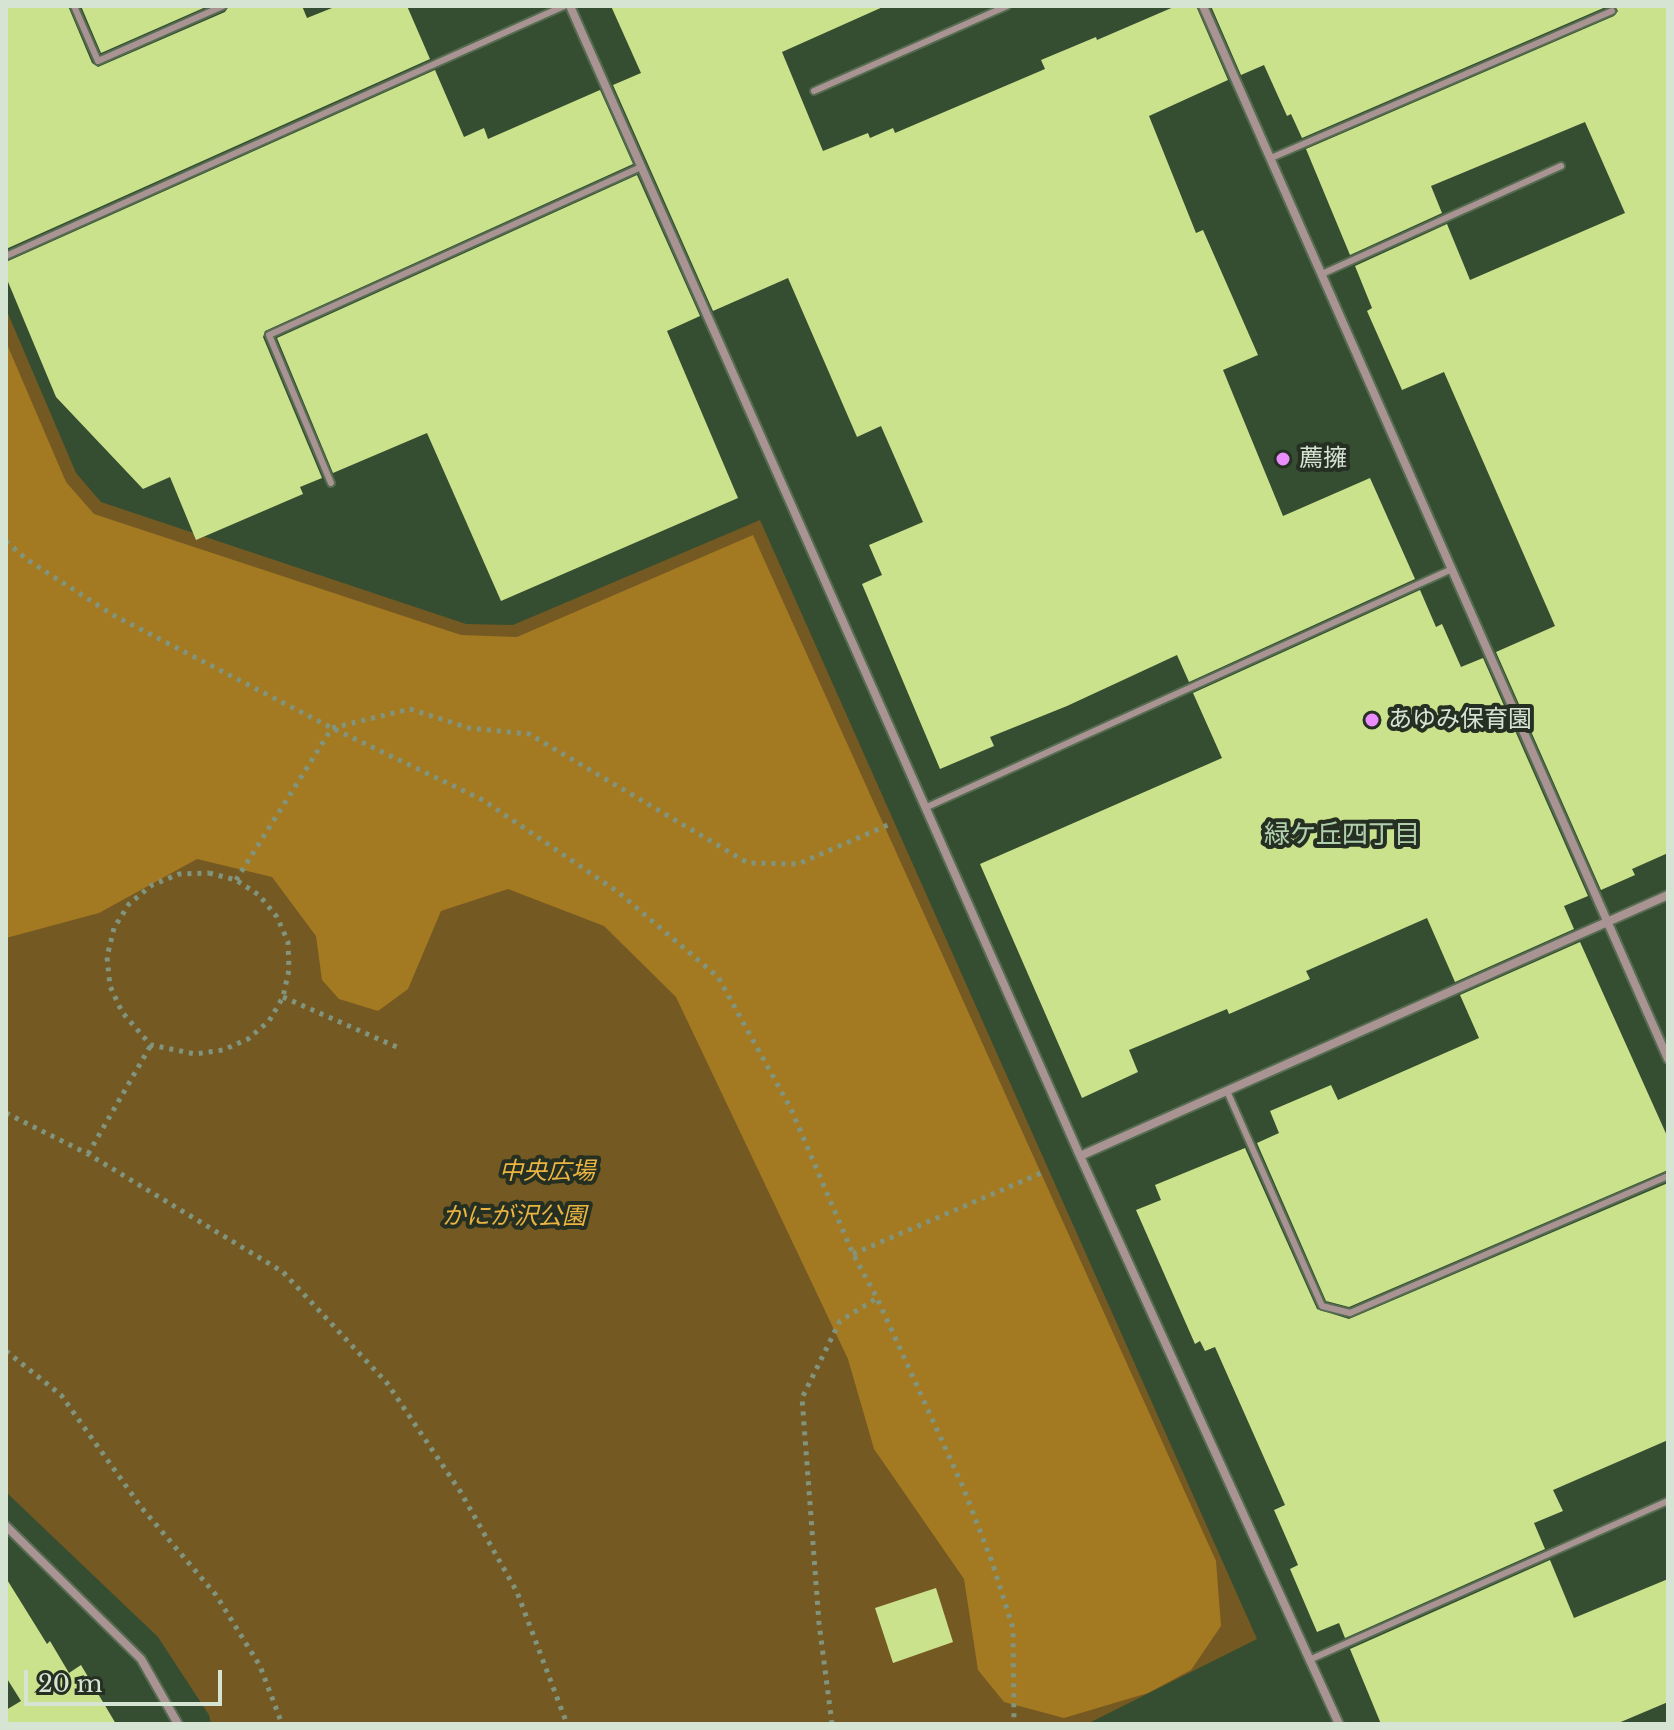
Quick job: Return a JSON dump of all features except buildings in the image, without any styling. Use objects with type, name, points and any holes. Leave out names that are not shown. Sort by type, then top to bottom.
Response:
[{"type":"street","points":[[567,6],[927,807],[1080,1156],[1339,1724]]},
{"type":"street","points":[[1203,6],[1668,1059]]},
{"type":"street","points":[[1080,1156],[1668,895]]},
{"type":"street","points":[[6,1526],[141,1659],[178,1724]]},
{"type":"lane","points":[[74,6],[98,61],[223,6]]},
{"type":"lane","points":[[6,256],[567,6]]},
{"type":"lane","points":[[814,91],[1007,6]]},
{"type":"lane","points":[[1271,158],[1612,11]]},
{"type":"lane","points":[[1322,274],[1561,166]]},
{"type":"lane","points":[[331,483],[269,335],[641,167]]},
{"type":"lane","points":[[927,807],[1453,568]]},
{"type":"lane","points":[[1227,1091],[1322,1306],[1350,1313],[1668,1176]]},
{"type":"lane","points":[[1309,1660],[1668,1501]]},
{"type":"path","points":[[6,541],[26,559],[113,615],[332,728],[483,800],[618,892],[718,977],[791,1109],[853,1254],[877,1298],[963,1487],[1013,1628],[1014,1724]]},
{"type":"path","points":[[236,880],[332,728],[410,709],[469,728],[529,734],[748,863],[798,864],[927,807]]},
{"type":"path","points":[[209,873],[236,880],[259,895],[277,917],[288,942],[289,970],[283,997],[269,1021],[248,1039],[223,1050],[195,1054],[151,1045],[122,1012],[110,986],[107,957],[114,928],[129,904],[152,885],[179,874],[209,873]]},
{"type":"path","points":[[283,997],[399,1048]]},
{"type":"path","points":[[88,1154],[151,1045]]},
{"type":"path","points":[[6,1113],[88,1154],[283,1272],[387,1383],[460,1491],[517,1592],[567,1724]]},
{"type":"path","points":[[853,1254],[1080,1156]]},
{"type":"path","points":[[832,1724],[819,1623],[802,1398],[840,1321],[877,1298]]},
{"type":"path","points":[[6,1351],[61,1395],[141,1507],[216,1595],[260,1666],[282,1724]]},
{"type":"green space","name":"かにが沢公園","points":[[6,309],[76,473],[101,502],[466,624],[513,625],[760,520],[1257,1639],[1087,1724],[211,1724],[209,1715],[158,1637],[6,1492]]},
{"type":"shaded area","points":[[6,342],[66,482],[94,514],[461,635],[517,637],[753,535],[1216,1561],[1221,1626],[1191,1670],[1148,1693],[1064,1718],[1004,1702],[978,1670],[964,1579],[874,1449],[848,1359],[676,997],[604,926],[508,889],[441,911],[408,989],[378,1011],[339,999],[322,980],[316,936],[272,877],[197,859],[99,913],[6,938]]},
{"type":"place","name":"薦擁","points":[[1283,459]]},
{"type":"place","name":"あゆみ保育園","points":[[1372,720]]},
{"type":"district","name":"緑ケ丘四丁目","points":[[1342,836]]},
{"type":"park label","name":"中央広場","points":[[547,1172]]}]
